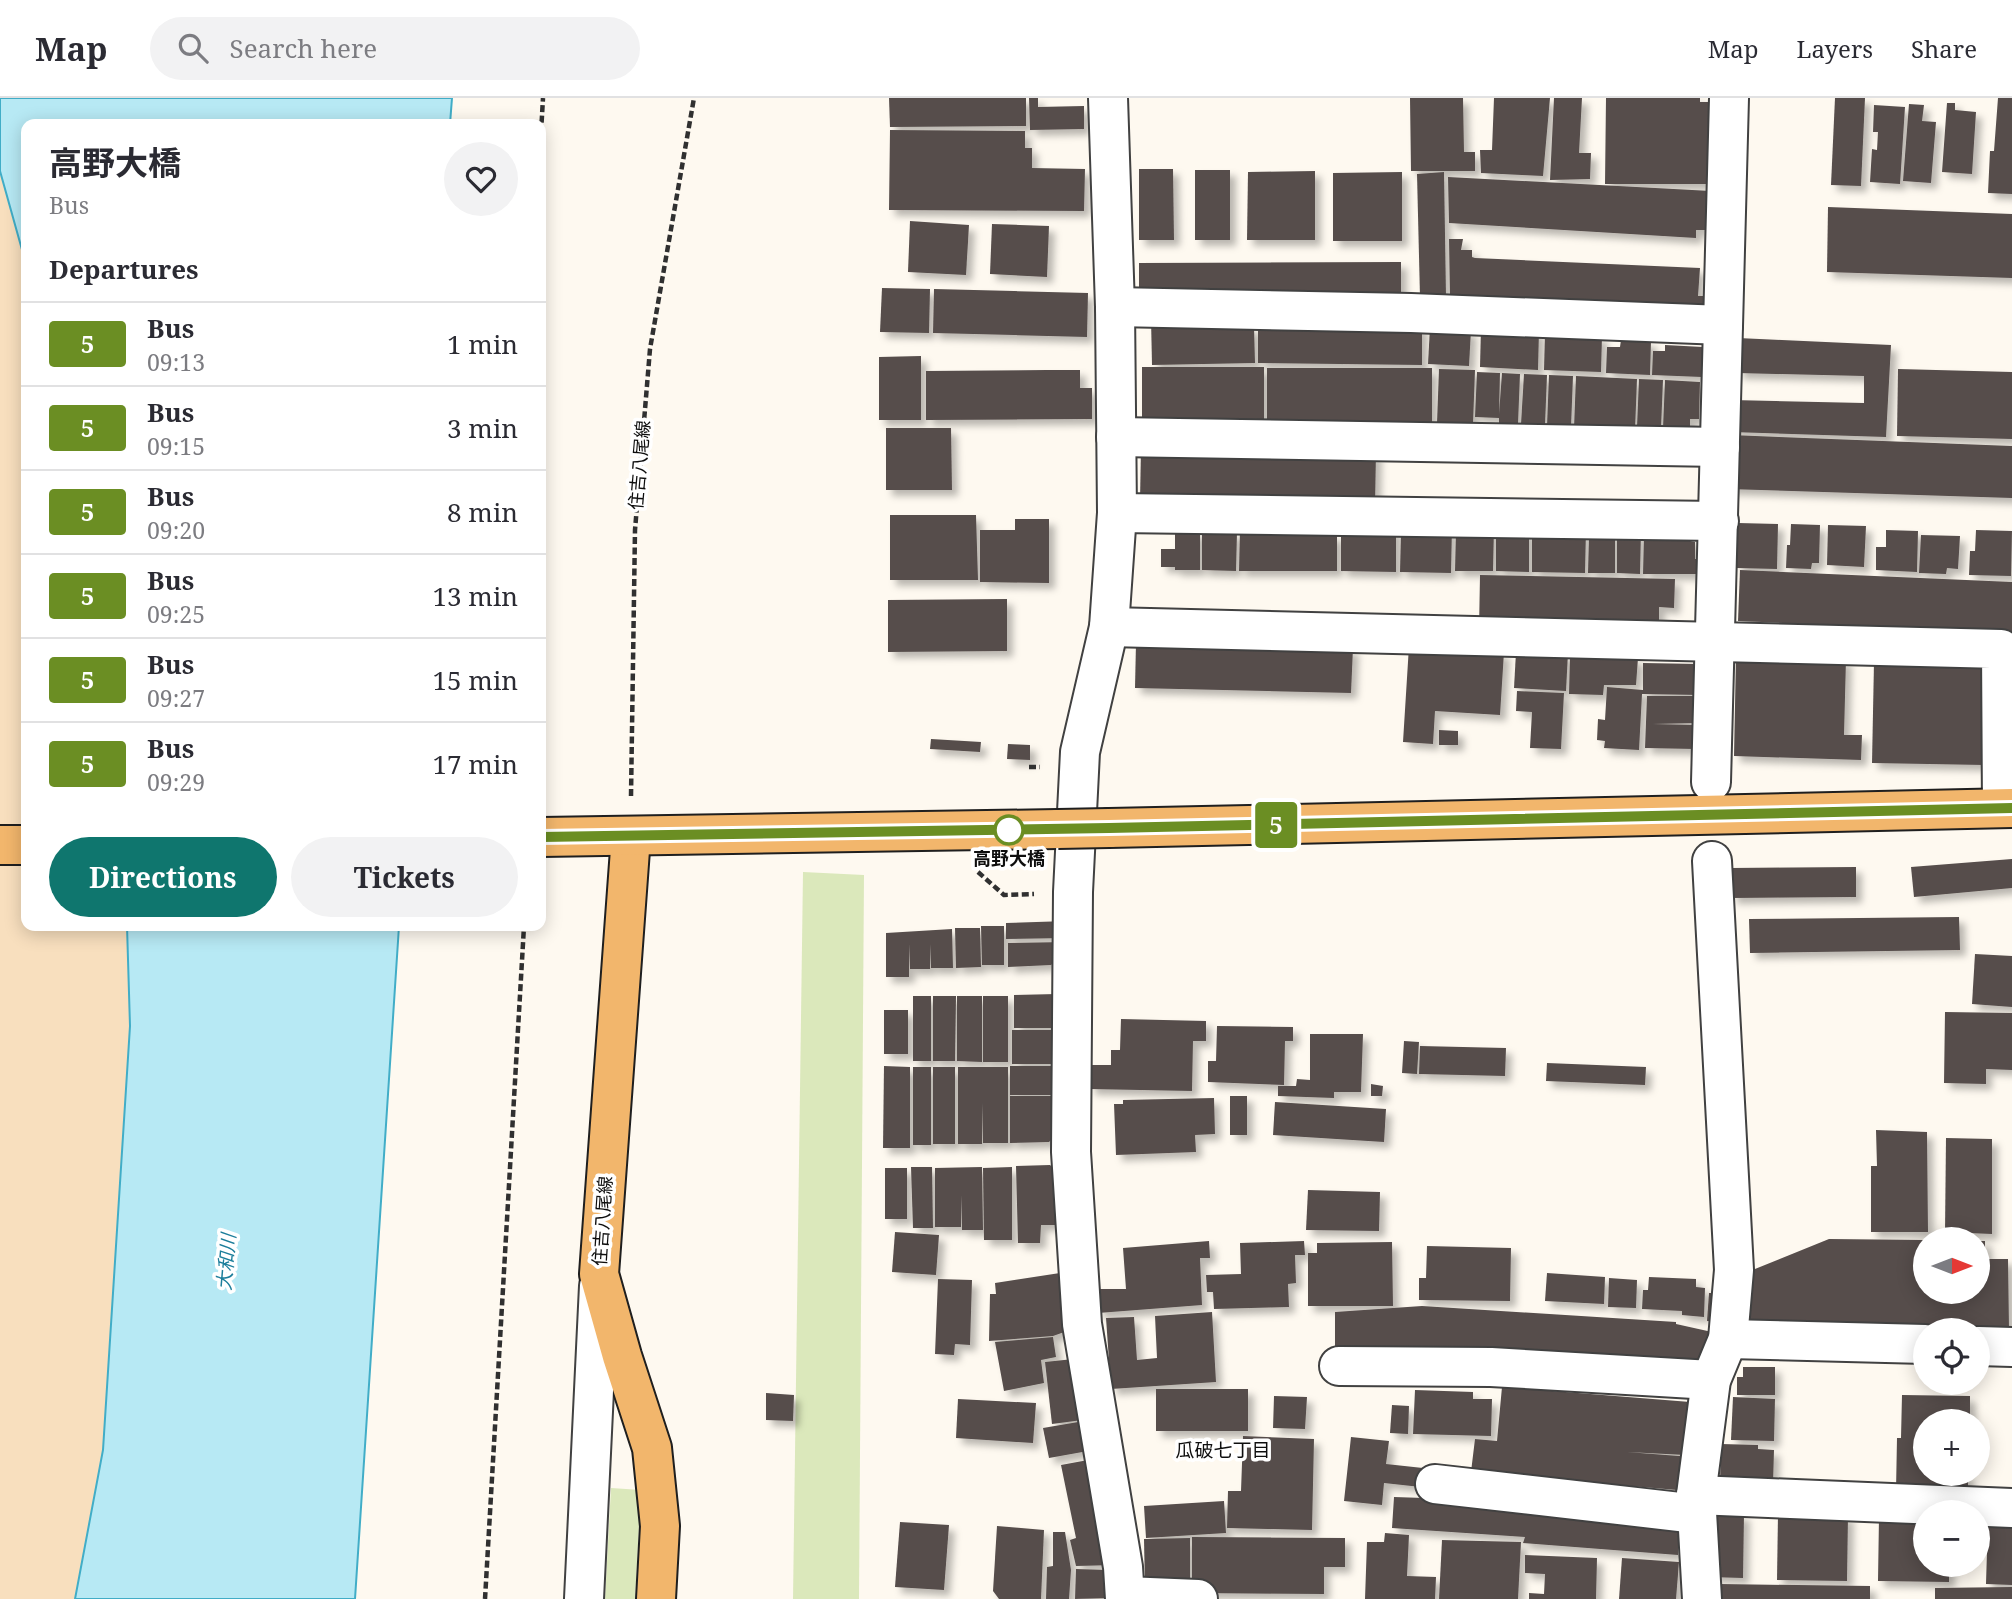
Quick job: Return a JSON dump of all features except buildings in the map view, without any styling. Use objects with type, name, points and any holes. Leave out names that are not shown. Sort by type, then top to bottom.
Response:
[{"type":"main road","points":[[546,837],[758,835],[2007,808]]},
{"type":"main road","name":"住吉八尾線","points":[[618,836],[599,1274],[652,1448],[660,1526],[656,1599]]},
{"type":"main road","points":[[0,845],[21,845]]},
{"type":"street","points":[[1108,98],[1115,307],[1117,513],[1109,627],[1080,752],[1073,892],[1071,1152],[1082,1324],[1123,1567],[1125,1597],[1198,1599]]},
{"type":"street","points":[[1711,782],[1729,98]]},
{"type":"street","points":[[1115,307],[1411,313],[1723,324]]},
{"type":"street","points":[[1116,437],[1720,447]]},
{"type":"street","points":[[1117,513],[1719,521]]},
{"type":"street","points":[[1109,627],[2001,649],[2007,808]]},
{"type":"street","points":[[1702,1599],[1696,1505],[1711,1380],[1728,1339],[1734,1270],[1712,861]]},
{"type":"street","points":[[584,1599],[599,1274]]},
{"type":"street","points":[[1728,1339],[1913,1344]]},
{"type":"street","points":[[1990,1346],[2012,1346]]},
{"type":"street","points":[[1339,1366],[1491,1367],[1711,1380]]},
{"type":"street","points":[[1435,1484],[1696,1505],[2012,1508]]},
{"type":"path","points":[[542,119],[543,98]]},
{"type":"path","name":"住吉八尾線","points":[[618,836],[635,530],[650,348],[694,98]]},
{"type":"path","points":[[976,870],[1004,895],[1073,892]]},
{"type":"path","points":[[485,1599],[524,931]]},
{"type":"green space","points":[[803,872],[864,875],[859,1599],[793,1599]]},
{"type":"green space","points":[[611,1488],[641,1490],[635,1599],[605,1599]]},
{"type":"sand","points":[[0,171],[21,246],[21,931],[127,931],[130,1026],[103,1450],[75,1599],[0,1599]]},
{"type":"water","points":[[0,98],[452,98],[450,119],[21,119],[21,246],[0,171]]},
{"type":"water","name":"大和川","points":[[127,931],[399,931],[355,1599],[75,1599],[103,1450],[130,1026]]},
{"type":"bus line","name":"5","points":[[546,837],[758,835],[2012,808]]},
{"type":"place","name":"高野大橋","points":[[1009,830]]},
{"type":"district","name":"瓜破七丁目","points":[[1223,1450]]}]
